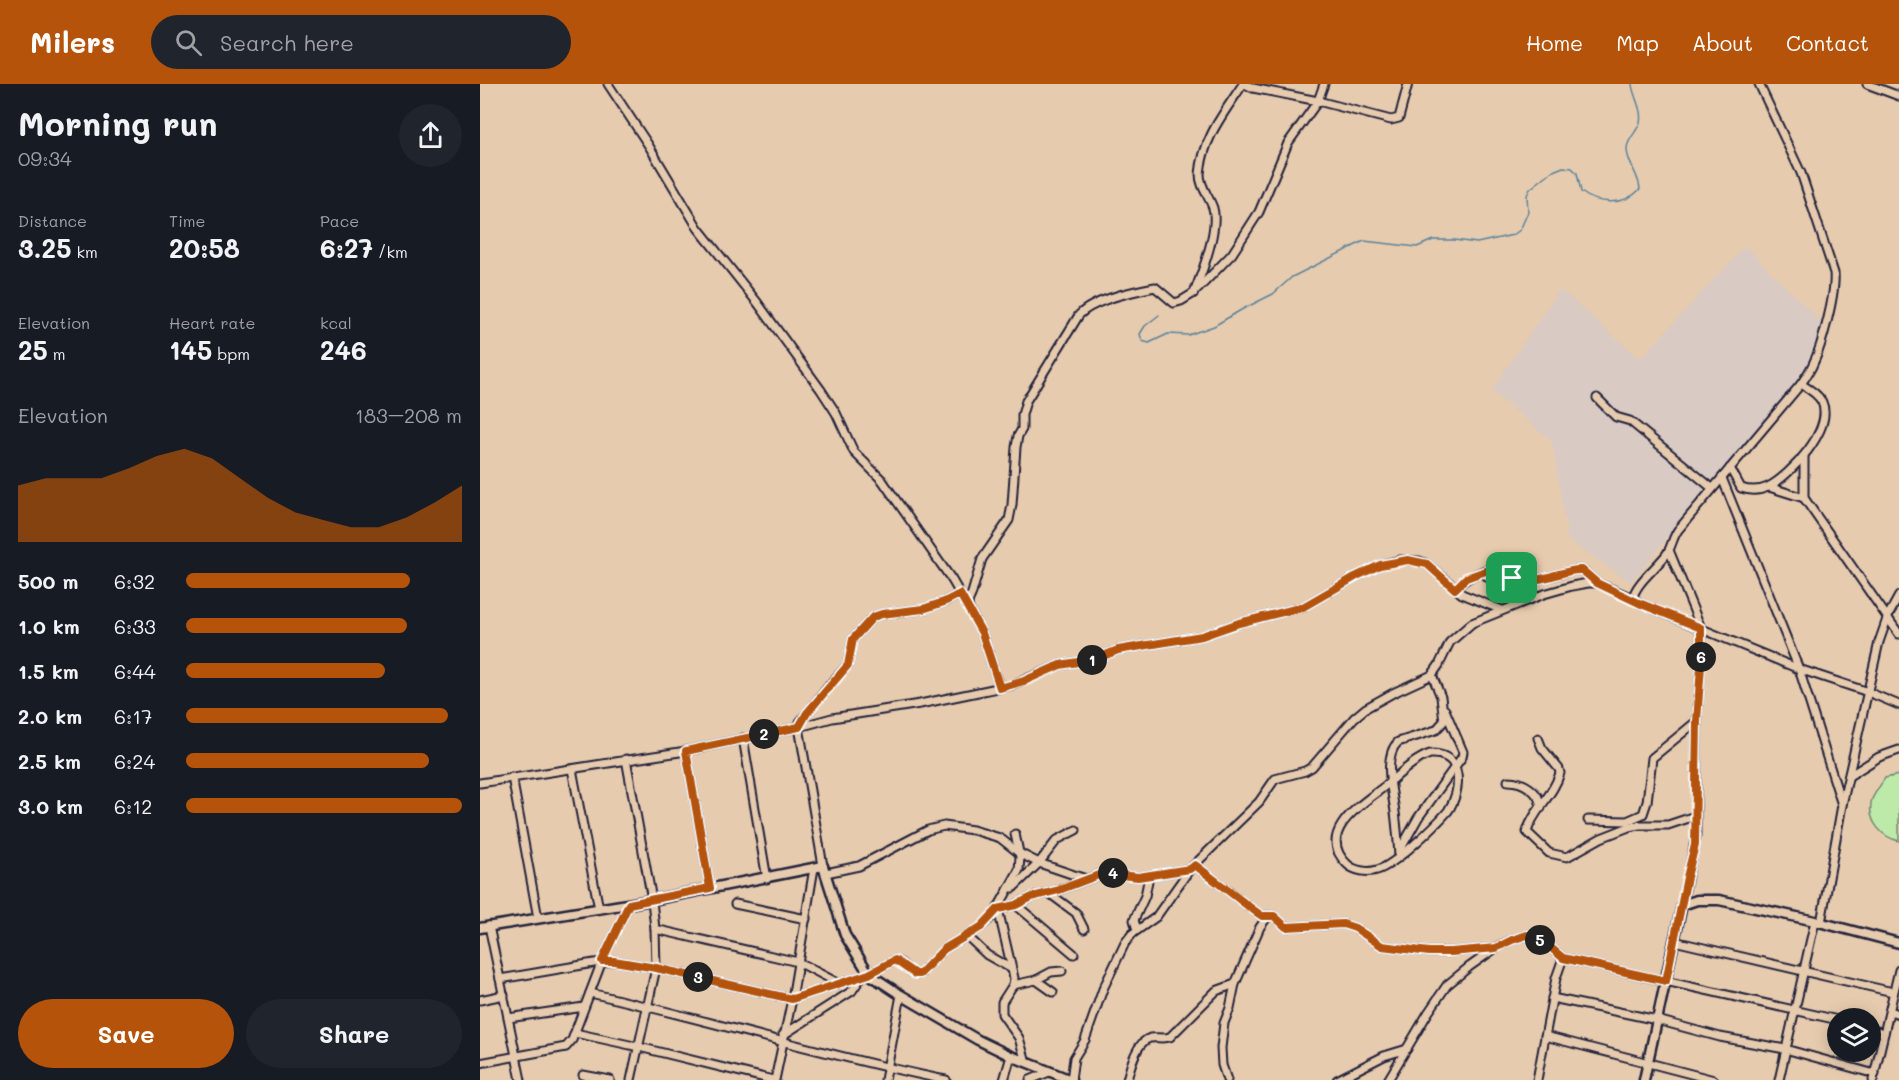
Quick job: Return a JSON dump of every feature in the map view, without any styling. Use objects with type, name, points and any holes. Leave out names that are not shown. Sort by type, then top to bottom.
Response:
[{"type":"street","points":[[608,84],[649,146],[698,228],[757,302],[821,390],[837,414],[854,452],[882,480],[952,580],[982,633],[1000,688]]},
{"type":"street","points":[[1194,293],[1209,244],[1214,217],[1209,199],[1200,183],[1206,147],[1211,131],[1244,84],[1253,88],[1395,120],[1401,114],[1408,84]]},
{"type":"street","points":[[968,606],[982,559],[1005,528],[1011,513],[1016,447],[1022,429],[1023,408],[1079,315],[1087,308],[1127,292],[1157,287],[1174,303],[1194,293],[1232,254],[1259,212],[1288,143],[1318,101],[1324,84]]},
{"type":"street","points":[[1644,1080],[1695,845],[1701,628],[1670,550],[1671,541],[1712,488],[1801,384],[1813,364],[1821,342],[1834,287],[1834,273],[1802,173],[1759,84]]},
{"type":"street","points":[[1867,84],[1899,96]]},
{"type":"street","points":[[1769,487],[1804,456],[1818,434],[1824,414],[1823,404],[1812,390],[1801,384]]},
{"type":"street","points":[[1597,398],[1616,417],[1630,422],[1712,488]]},
{"type":"street","points":[[1804,456],[1804,498],[1899,634]]},
{"type":"street","points":[[1730,468],[1741,488],[1750,491],[1769,487],[1804,498]]},
{"type":"street","points":[[1722,478],[1800,669],[1842,805]]},
{"type":"street","points":[[1633,598],[1636,589],[1670,550]]},
{"type":"street","points":[[480,783],[686,751],[832,718],[1000,688],[1024,681],[1060,665],[1096,659],[1118,650],[1202,636],[1239,623],[1303,607],[1355,577],[1390,562],[1408,560],[1427,564],[1462,594],[1502,610]]},
{"type":"street","points":[[1455,589],[1466,578],[1510,562]]},
{"type":"street","points":[[1497,567],[1501,575],[1524,580],[1541,579],[1578,570],[1585,572],[1597,583],[1633,598],[1639,603],[1800,669],[1899,705]]},
{"type":"street","points":[[1483,571],[1486,578],[1490,580],[1515,584],[1524,580]]},
{"type":"street","points":[[960,594],[923,609],[873,617],[853,639],[848,665],[807,713],[799,727],[821,869],[845,934],[866,974],[978,1040],[1071,1080],[1074,1058],[1085,1040],[1108,977],[1125,943],[1137,930],[1156,917],[1192,867],[1259,802],[1275,779],[1312,767],[1354,718],[1366,708],[1432,675],[1446,647],[1463,628],[1502,610],[1572,585],[1597,583]]},
{"type":"street","points":[[1779,1080],[1804,971],[1818,922],[1879,642],[1888,616],[1899,597]]},
{"type":"street","points":[[1400,856],[1402,845],[1413,825],[1462,757],[1463,752],[1432,675]]},
{"type":"street","points":[[1400,856],[1390,782],[1390,759],[1394,746],[1402,740],[1440,726],[1444,721],[1444,706]]},
{"type":"street","points":[[1588,820],[1627,822],[1643,814],[1648,796],[1652,758],[1697,721]]},
{"type":"street","points":[[742,738],[767,879]]},
{"type":"street","points":[[1538,738],[1542,748],[1560,771],[1556,783],[1528,829],[1528,834],[1549,854],[1570,856],[1601,838],[1629,827],[1668,825],[1695,816]]},
{"type":"street","points":[[1849,776],[1879,757],[1899,750]]},
{"type":"street","points":[[686,751],[710,888]]},
{"type":"street","points":[[1430,754],[1441,755],[1454,766],[1459,776],[1458,783],[1452,805],[1442,819],[1400,856],[1379,870],[1364,871],[1349,866],[1336,844],[1338,831],[1346,818],[1418,759],[1430,754]]},
{"type":"street","points":[[626,759],[656,929],[656,968],[631,1080]]},
{"type":"street","points":[[572,769],[599,909]]},
{"type":"street","points":[[512,777],[538,918]]},
{"type":"street","points":[[1508,781],[1519,782],[1532,790],[1541,802],[1541,808]]},
{"type":"street","points":[[521,1080],[504,995],[485,927],[629,904],[821,869],[859,866],[927,830],[944,826],[973,830],[1000,838],[1019,853],[1039,863],[1086,879]]},
{"type":"street","points":[[1005,896],[1039,863],[1057,840],[1076,830]]},
{"type":"street","points":[[500,979],[602,961],[614,961],[656,968],[792,999],[866,974],[895,960],[915,974],[920,974],[944,949],[988,921],[998,909],[1019,870],[1020,857],[1015,834]]},
{"type":"street","points":[[998,909],[1016,905],[1032,897],[1104,873],[1138,877],[1192,867],[1262,916],[1274,916],[1282,925],[1290,927],[1343,924],[1355,928],[1377,944],[1397,949],[1451,952],[1496,948]]},
{"type":"street","points":[[575,1033],[774,1080],[792,999],[806,919],[821,869]]},
{"type":"street","points":[[1137,930],[1134,920],[1145,896],[1149,876]]},
{"type":"street","points":[[1049,892],[1076,913],[1084,929]]},
{"type":"street","points":[[1682,905],[1697,900],[1719,900],[1899,943]]},
{"type":"street","points":[[480,1063],[566,1047],[572,1040],[602,961],[629,904]]},
{"type":"street","points":[[735,904],[806,919]]},
{"type":"street","points":[[1016,905],[1074,954]]},
{"type":"street","points":[[998,909],[1013,985],[1002,1002],[1002,1014],[1019,1038],[1026,1062]]},
{"type":"street","points":[[1227,1080],[1222,1065],[1221,1041],[1224,1023],[1235,984],[1260,927],[1268,916]]},
{"type":"street","points":[[656,929],[798,962],[838,983]]},
{"type":"street","points":[[1388,1080],[1447,986],[1469,966],[1496,948],[1527,935],[1550,947],[1563,958],[1827,1017]]},
{"type":"street","points":[[967,936],[987,955],[1011,968]]},
{"type":"street","points":[[1674,941],[1893,992]]},
{"type":"street","points":[[1537,1080],[1556,978],[1563,958]]},
{"type":"street","points":[[1552,998],[1657,1020],[1720,1037],[1785,1049],[1874,1077],[1899,970]]},
{"type":"street","points":[[1013,985],[1036,980],[1048,973],[1062,971]]},
{"type":"street","points":[[783,1038],[852,992],[866,974]]},
{"type":"street","points":[[1036,980],[1053,992]]},
{"type":"street","points":[[1127,1080],[1133,1059],[1143,1043],[1150,1038],[1170,1037],[1216,991],[1235,984]]},
{"type":"street","points":[[590,993],[783,1038],[888,1068],[946,1080]]},
{"type":"street","points":[[480,1000],[504,995]]},
{"type":"street","points":[[885,1080],[901,995]]},
{"type":"street","points":[[508,1018],[584,1007]]},
{"type":"street","points":[[1890,1011],[1899,1014]]},
{"type":"street","points":[[1545,1036],[1714,1080]]},
{"type":"street","points":[[1336,1080],[1383,1056],[1407,1049]]},
{"type":"street","points":[[1004,1080],[1011,1056]]},
{"type":"street","points":[[1030,1080],[1049,1072]]},
{"type":"street","points":[[583,1075],[610,1080]]},
{"type":"shaded area","points":[[1745,246],[1821,322],[1813,363],[1631,582],[1568,540],[1552,441],[1491,391],[1560,289],[1640,359]]},
{"type":"green space","points":[[1899,775],[1899,841],[1887,836],[1878,828],[1872,816],[1871,803],[1885,778]]},
{"type":"waterway","points":[[1159,315],[1145,326],[1140,334],[1142,341],[1149,343],[1168,334],[1188,335],[1214,326],[1273,294],[1292,277],[1364,241],[1417,247],[1433,240],[1477,243],[1513,235],[1520,230],[1528,212],[1527,195],[1530,189],[1551,172],[1563,167],[1572,168],[1577,173],[1581,192],[1595,199],[1611,202],[1634,195],[1640,189],[1627,148],[1641,117],[1632,84]]},
{"type":"route","points":[[1408,560],[1427,564],[1455,589],[1466,578],[1497,567],[1501,575],[1512,578],[1533,580],[1565,571],[1582,570],[1597,583],[1701,628],[1695,845],[1666,981],[1563,958],[1550,947],[1527,935],[1496,948],[1429,952],[1382,946],[1355,928],[1338,923],[1286,927],[1274,916],[1262,916],[1195,865],[1182,871],[1143,877],[1113,873],[1096,875],[1059,890],[1032,897],[1016,905],[998,909],[981,927],[944,949],[920,974],[915,974],[895,960],[869,974],[792,999],[656,968],[602,961],[629,904],[710,888],[686,751],[799,727],[802,719],[848,665],[851,657],[851,642],[873,617],[923,609],[960,594],[982,633],[1000,688],[1024,681],[1060,665],[1104,657],[1118,650],[1202,636],[1239,623],[1303,607],[1355,577],[1390,562],[1408,560]]}]
